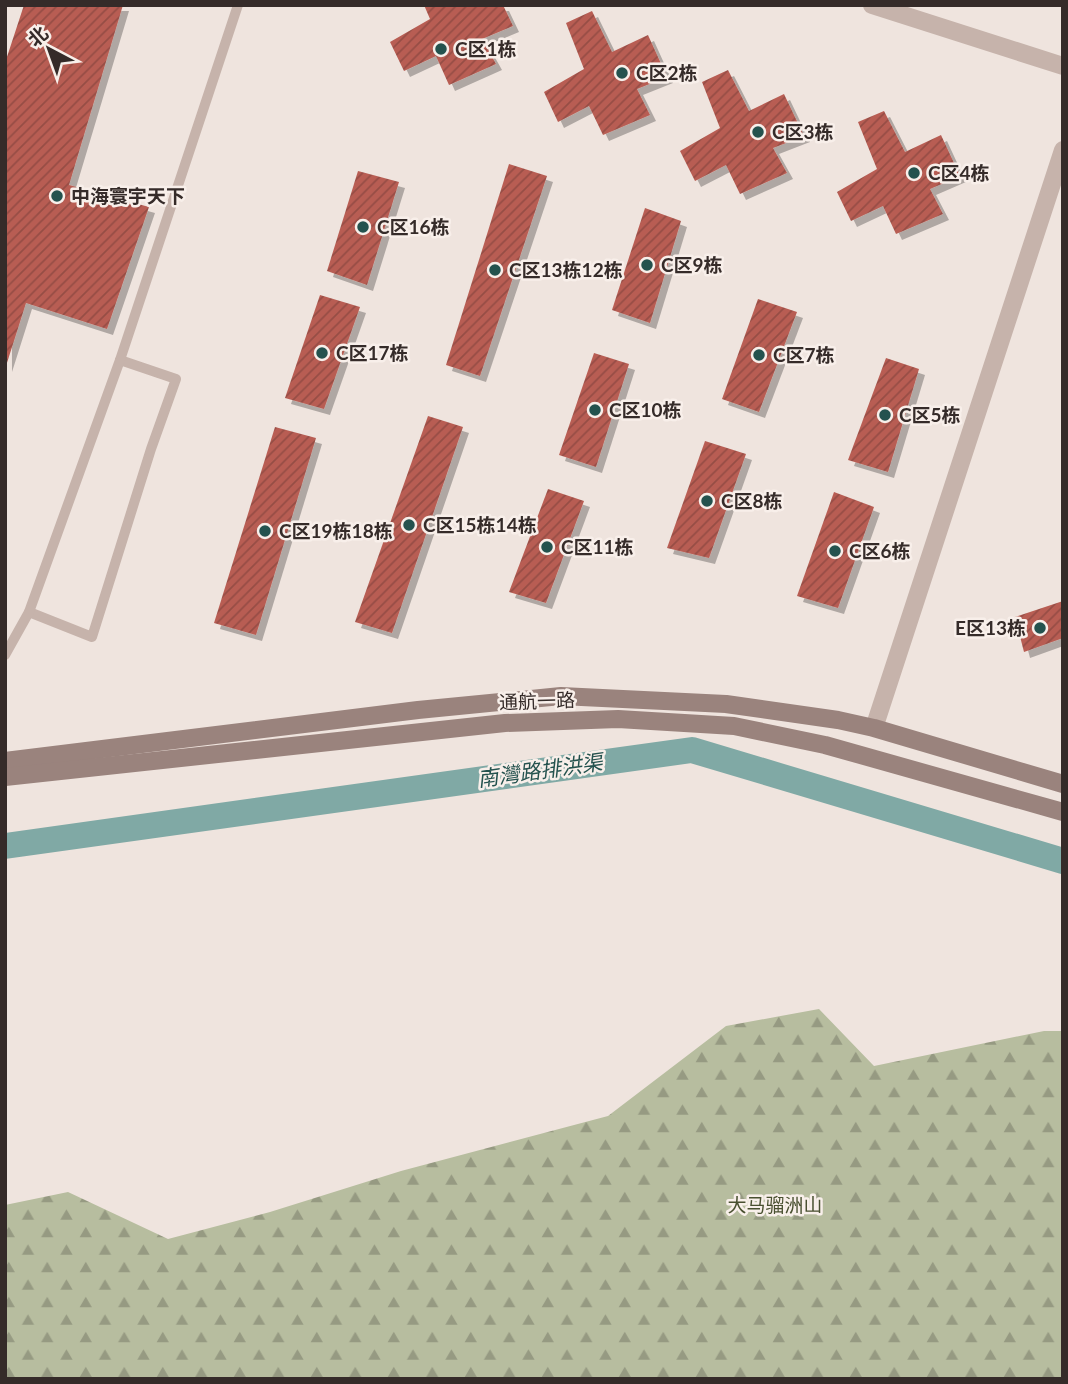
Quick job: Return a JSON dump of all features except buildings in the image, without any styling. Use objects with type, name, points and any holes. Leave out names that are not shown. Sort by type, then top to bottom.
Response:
[{"type":"main road","points":[[5,761],[418,710],[561,696],[726,704],[838,720],[1063,784]]},
{"type":"main road","name":"通航一路","points":[[5,777],[505,723],[618,719],[734,726],[825,745],[1063,812]]},
{"type":"street","points":[[872,5],[1063,66]]},
{"type":"street","points":[[873,728],[1063,150]]},
{"type":"lane","points":[[5,655],[29,612],[120,360],[238,5]]},
{"type":"lane","points":[[29,612],[92,637],[176,379],[120,360]]},
{"type":"green space","name":"大马骝洲山","points":[[819,1009],[874,1066],[1044,1031],[1063,1031],[1063,1379],[5,1379],[5,1205],[68,1192],[168,1239],[270,1212],[401,1171],[608,1116],[726,1026]]},
{"type":"waterway","name":"南灣路排洪渠","points":[[5,846],[692,750],[1063,861]]},
{"type":"place","name":"C区1栋","points":[[441,49]]},
{"type":"place","name":"C区2栋","points":[[622,73]]},
{"type":"place","name":"C区3栋","points":[[758,132]]},
{"type":"place","name":"C区4栋","points":[[914,173]]},
{"type":"place","name":"中海寰宇天下","points":[[57,196]]},
{"type":"place","name":"C区16栋","points":[[363,227]]},
{"type":"place","name":"C区9栋","points":[[647,265]]},
{"type":"place","name":"C区13栋12栋","points":[[495,270]]},
{"type":"place","name":"C区17栋","points":[[322,353]]},
{"type":"place","name":"C区7栋","points":[[759,355]]},
{"type":"place","name":"C区10栋","points":[[595,410]]},
{"type":"place","name":"C区5栋","points":[[885,415]]},
{"type":"place","name":"C区8栋","points":[[707,501]]},
{"type":"place","name":"C区15栋14栋","points":[[409,525]]},
{"type":"place","name":"C区19栋18栋","points":[[265,531]]},
{"type":"place","name":"C区11栋","points":[[547,547]]},
{"type":"place","name":"C区6栋","points":[[835,551]]},
{"type":"place","name":"E区13栋","points":[[1040,628]]}]
